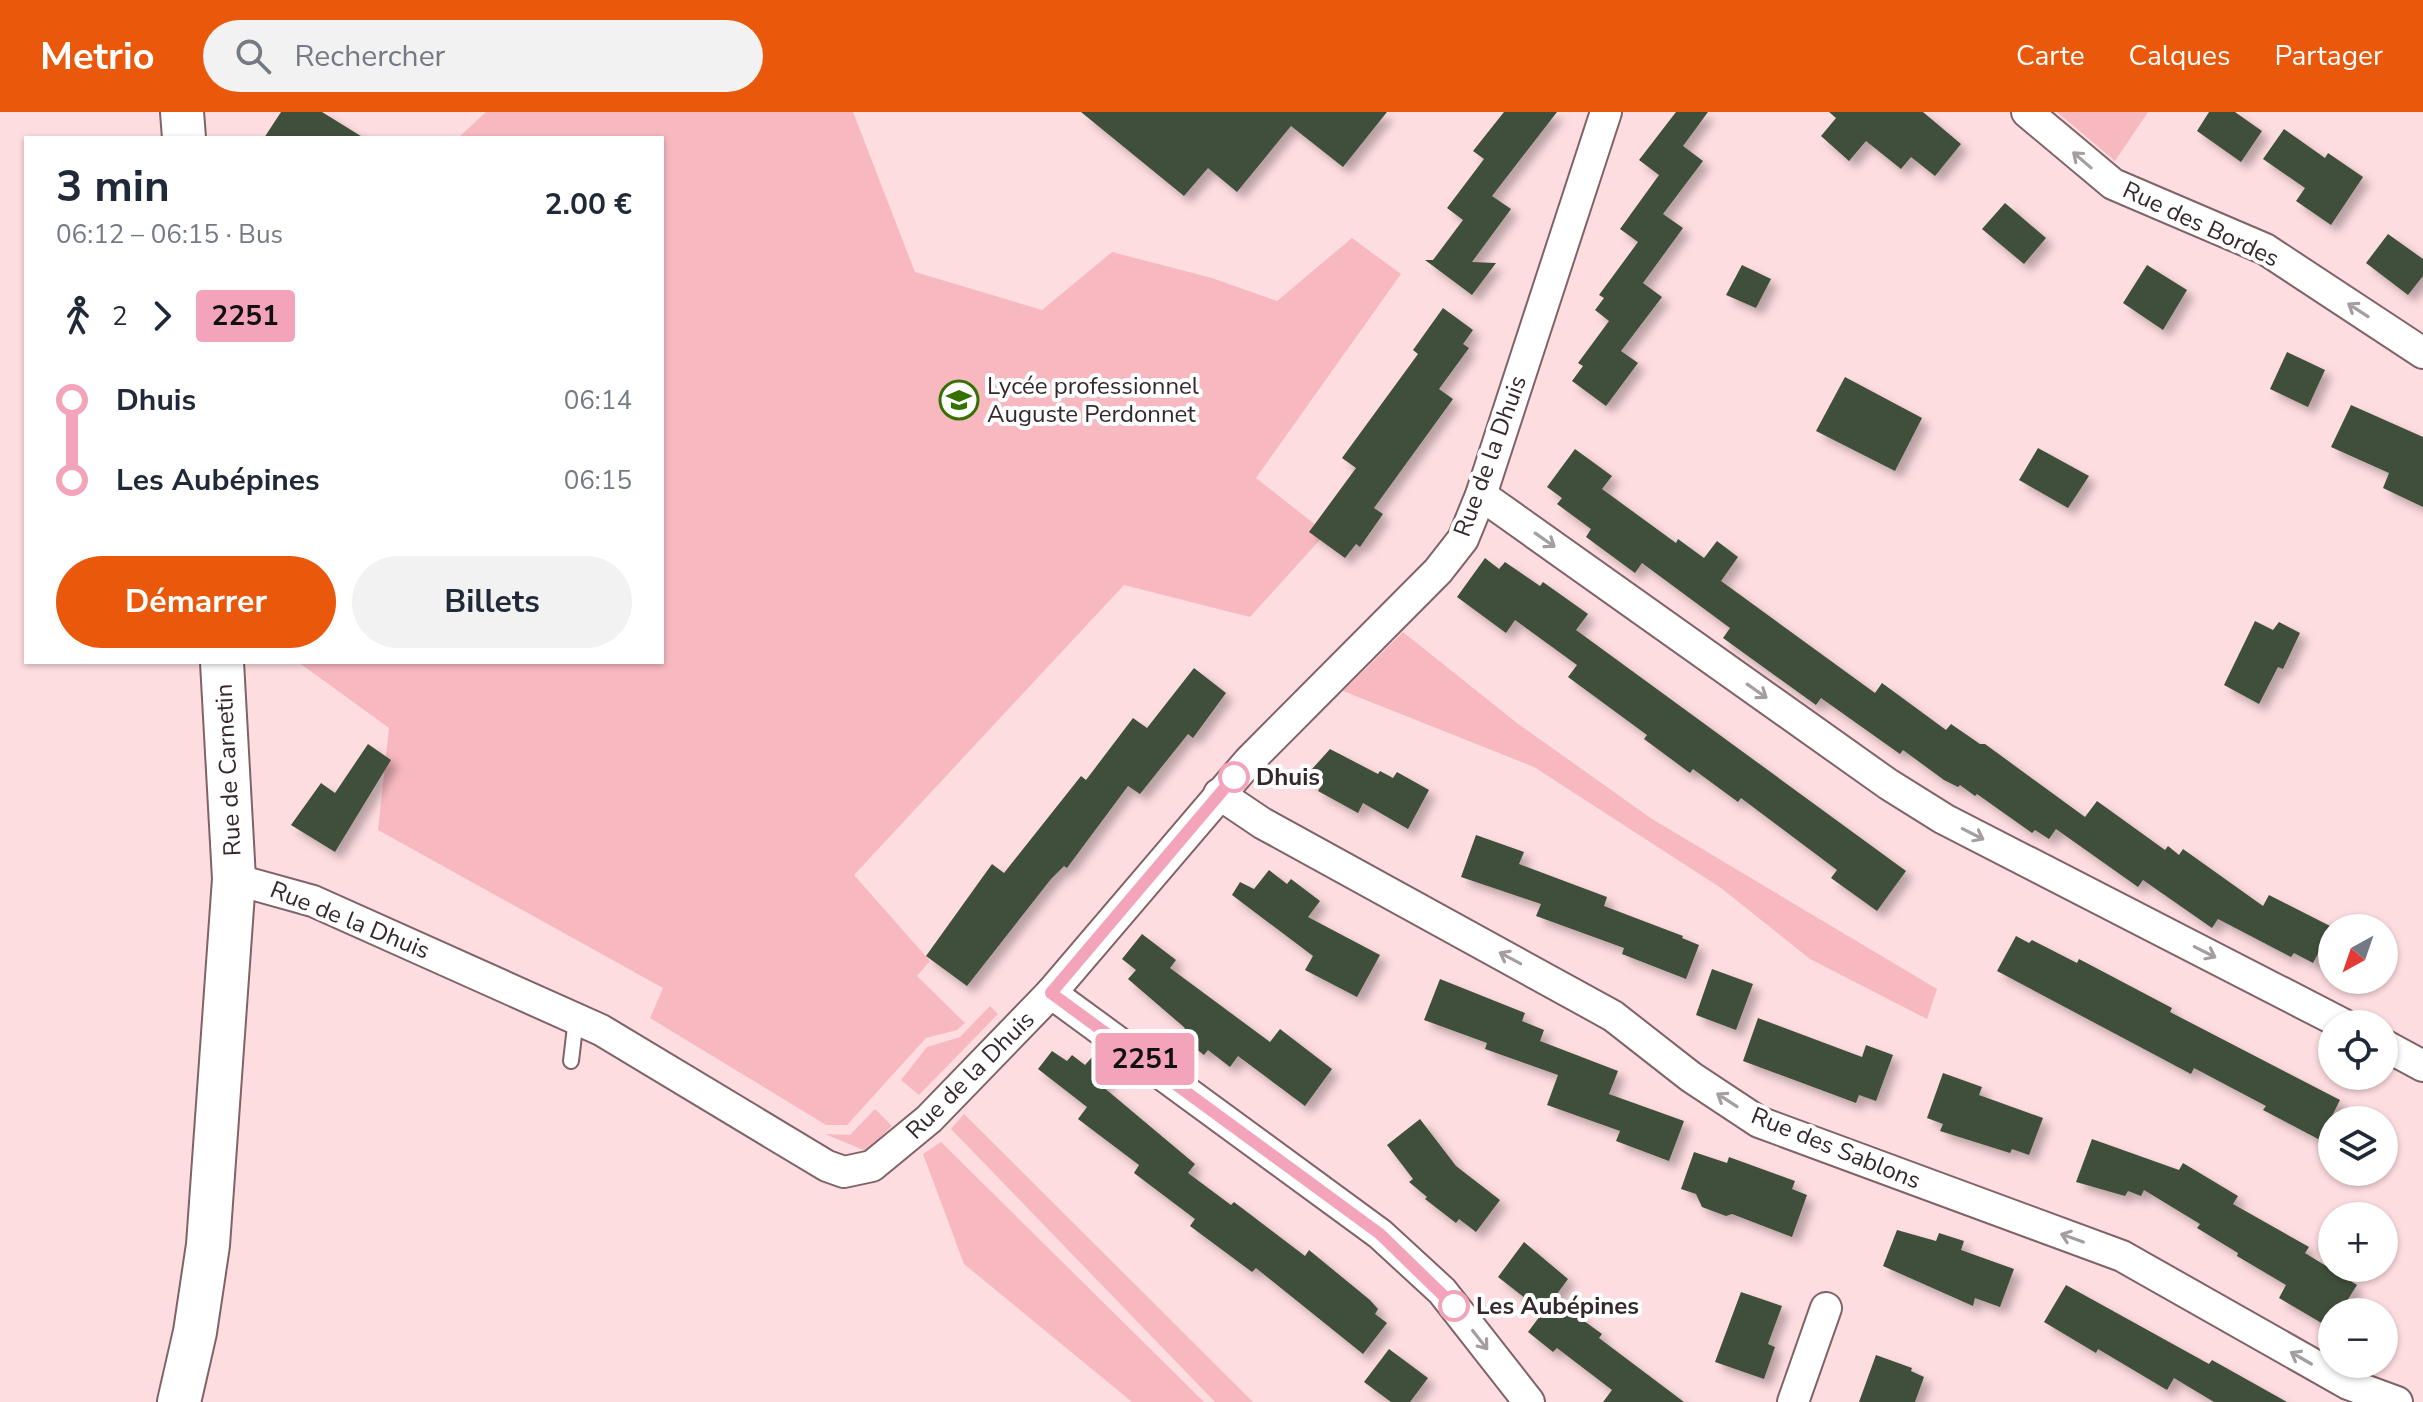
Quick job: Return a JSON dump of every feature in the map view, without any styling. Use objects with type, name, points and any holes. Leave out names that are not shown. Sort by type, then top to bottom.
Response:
[{"type":"street","points":[[182,112],[184,136]]},
{"type":"street","name":"Rue de la Dhuis","points":[[234,879],[313,901],[576,1018],[652,1059],[818,1161],[844,1172],[859,1172],[892,1152],[929,1119],[1051,993],[1219,794],[1438,571],[1463,539],[1481,495],[1606,112]]},
{"type":"street","name":"Rue des Bordes","points":[[2027,112],[2113,184],[2265,249],[2423,353]]},
{"type":"street","points":[[1481,495],[1888,784],[1944,819],[2318,1011]]},
{"type":"street","name":"Rue de Carnetin","points":[[179,1402],[195,1332],[208,1245],[234,879],[222,664]]},
{"type":"street","name":"Rue des Sablons","points":[[1219,794],[1276,830],[1613,1016],[1691,1077],[1759,1122],[2122,1256],[2348,1384],[2397,1402]]},
{"type":"street","points":[[1051,993],[1380,1234],[1442,1291],[1529,1402]]},
{"type":"street","points":[[2398,1053],[2423,1066]]},
{"type":"street","points":[[1793,1402],[1826,1308]]},
{"type":"lane","points":[[571,1061],[576,1018]]},
{"type":"shaded area","name":"Lycée professionnel Auguste Perdonnet","points":[[486,112],[853,112],[915,272],[1042,310],[1112,252],[1212,278],[1277,301],[1352,238],[1401,274],[1256,478],[1326,533],[1250,617],[1124,585],[854,875],[930,961],[917,976],[965,1023],[957,1030],[926,1038],[847,1125],[826,1125],[650,1018],[663,988],[378,830],[389,728],[301,664],[664,664],[664,136],[460,136]]},
{"type":"shaded area","points":[[2057,112],[2148,112],[2115,161]]},
{"type":"shaded area","points":[[1403,632],[1517,723],[1652,819],[1937,989],[1927,1019],[1810,959],[1721,888],[1534,767],[1343,691]]},
{"type":"shaded area","points":[[990,1006],[998,1014],[919,1095],[901,1080],[927,1047],[960,1037]]},
{"type":"shaded area","points":[[875,1109],[892,1126],[866,1151],[825,1134],[850,1135]]},
{"type":"shaded area","points":[[964,1114],[1253,1402],[1215,1402],[951,1129]]},
{"type":"shaded area","points":[[941,1142],[1204,1402],[1132,1402],[964,1264],[923,1154]]},
{"type":"building","points":[[281,112],[322,112],[361,136],[265,136]]},
{"type":"building","points":[[1081,112],[1387,112],[1343,167],[1291,126],[1237,192],[1208,168],[1184,196]]},
{"type":"building","points":[[1504,112],[1557,112],[1492,196],[1511,209],[1472,262],[1496,263],[1472,295],[1425,260],[1433,260],[1463,220],[1447,208],[1484,159],[1473,151]]},
{"type":"building","points":[[1676,112],[1708,112],[1683,146],[1703,161],[1663,214],[1683,228],[1643,283],[1662,297],[1621,351],[1638,363],[1606,406],[1572,381],[1583,366],[1578,363],[1609,321],[1595,310],[1604,298],[1599,295],[1638,242],[1620,229],[1659,175],[1639,160]]},
{"type":"building","points":[[1829,112],[1923,112],[1961,144],[1935,176],[1911,157],[1901,169],[1866,141],[1849,161],[1821,136],[1836,118]]},
{"type":"building","points":[[2209,112],[2235,112],[2262,131],[2241,162],[2197,131]]},
{"type":"building","points":[[2284,129],[2325,158],[2328,153],[2363,177],[2331,225],[2296,201],[2305,188],[2263,159]]},
{"type":"building","points":[[2005,203],[2046,238],[2024,264],[1982,229]]},
{"type":"building","points":[[2388,234],[2423,259],[2423,276],[2408,295],[2366,263]]},
{"type":"building","points":[[1742,265],[1771,279],[1756,308],[1726,295]]},
{"type":"building","points":[[2147,265],[2187,290],[2163,330],[2123,303]]},
{"type":"building","points":[[1443,308],[1473,330],[1463,344],[1469,348],[1439,389],[1453,399],[1374,508],[1383,514],[1360,547],[1356,544],[1345,558],[1309,532],[1356,468],[1342,458],[1418,354],[1413,350]]},
{"type":"building","points":[[2287,352],[2325,370],[2308,407],[2270,389]]},
{"type":"building","points":[[1845,377],[1922,418],[1895,471],[1816,431]]},
{"type":"building","points":[[2351,405],[2423,437],[2423,507],[2383,488],[2389,473],[2331,447]]},
{"type":"building","points":[[2038,448],[2089,476],[2068,508],[2019,480]]},
{"type":"building","points":[[1575,449],[1612,476],[1602,489],[1676,543],[1678,539],[1704,558],[1717,541],[1738,557],[1721,581],[1875,693],[1882,683],[1946,730],[1951,724],[1980,744],[1985,744],[2085,817],[2097,801],[2165,850],[2168,846],[2179,855],[2183,849],[2263,906],[2269,895],[2318,920],[2318,954],[2313,963],[2294,953],[2291,957],[2218,919],[2212,928],[2143,880],[2138,887],[2056,829],[2049,839],[2035,830],[2032,833],[1977,794],[1975,796],[1960,785],[1958,787],[1944,780],[1903,750],[1900,754],[1821,698],[1816,705],[1723,638],[1730,628],[1642,563],[1635,573],[1586,537],[1591,529],[1557,504],[1562,498],[1547,487]]},
{"type":"building","points":[[1485,558],[1499,569],[1505,562],[1540,586],[1543,582],[1588,614],[1576,630],[1906,871],[1877,911],[1831,878],[1837,870],[1741,798],[1738,802],[1693,769],[1690,773],[1644,739],[1647,735],[1568,677],[1577,665],[1515,620],[1506,633],[1457,597]]},
{"type":"building","points":[[2255,621],[2273,630],[2279,622],[2300,633],[2283,669],[2278,667],[2259,704],[2224,685]]},
{"type":"building","points":[[1194,668],[1226,693],[1193,738],[1188,734],[1140,794],[1128,786],[1067,868],[1064,866],[1051,879],[967,986],[926,956],[992,864],[1004,873],[1081,776],[1086,780],[1133,718],[1147,728]]},
{"type":"building","points":[[368,744],[391,760],[335,852],[291,825],[321,783],[335,793]]},
{"type":"building","points":[[1330,749],[1378,774],[1380,771],[1393,778],[1397,772],[1429,790],[1408,829],[1363,803],[1358,813],[1318,791],[1321,786],[1304,778]]},
{"type":"building","points":[[1476,835],[1524,852],[1519,864],[1607,897],[1604,906],[1699,945],[1686,979],[1622,954],[1624,948],[1536,916],[1541,904],[1461,877]]},
{"type":"building","points":[[1269,870],[1287,884],[1291,879],[1320,901],[1308,917],[1380,955],[1357,997],[1305,970],[1313,956],[1232,895],[1240,882],[1254,889]]},
{"type":"building","points":[[1142,934],[1176,960],[1170,968],[1270,1042],[1280,1029],[1332,1069],[1305,1106],[1238,1056],[1230,1067],[1208,1050],[1204,1055],[1178,1035],[1185,1028],[1128,979],[1136,970],[1122,959]]},
{"type":"building","points":[[2016,936],[2029,943],[2032,940],[2077,963],[2079,959],[2172,1008],[2170,1012],[2340,1100],[2337,1106],[2318,1106],[2318,1139],[2263,1110],[2266,1106],[2194,1068],[2191,1074],[1997,971]]},
{"type":"building","points":[[1712,969],[1753,984],[1736,1030],[1696,1015]]},
{"type":"building","points":[[1440,979],[1525,1013],[1522,1021],[1544,1030],[1540,1041],[1618,1071],[1609,1094],[1606,1093],[1684,1121],[1669,1161],[1616,1141],[1620,1131],[1547,1105],[1558,1075],[1485,1049],[1487,1043],[1424,1020]]},
{"type":"building","points":[[1758,1018],[1862,1057],[1866,1045],[1893,1055],[1876,1101],[1859,1095],[1856,1103],[1743,1061]]},
{"type":"building","points":[[1052,1051],[1067,1061],[1072,1055],[1085,1065],[1093,1056],[1113,1072],[1102,1086],[1195,1164],[1188,1173],[1231,1205],[1234,1202],[1305,1256],[1309,1250],[1370,1300],[1378,1309],[1375,1314],[1387,1323],[1363,1354],[1256,1268],[1252,1272],[1190,1226],[1195,1219],[1134,1173],[1139,1165],[1078,1119],[1087,1107],[1038,1069]]},
{"type":"building","points":[[1943,1073],[1982,1087],[1979,1095],[2043,1118],[2029,1155],[2012,1149],[2010,1153],[1940,1131],[1943,1124],[1927,1118]]},
{"type":"building","points":[[1420,1119],[1456,1166],[1500,1200],[1476,1232],[1459,1219],[1456,1223],[1425,1199],[1427,1197],[1409,1182],[1413,1179],[1387,1145]]},
{"type":"building","points":[[2092,1139],[2179,1170],[2183,1163],[2238,1196],[2233,1204],[2309,1247],[2305,1253],[2318,1261],[2318,1282],[2352,1282],[2357,1285],[2349,1298],[2318,1298],[2318,1321],[2279,1298],[2286,1285],[2237,1256],[2238,1253],[2197,1228],[2200,1224],[2144,1190],[2141,1196],[2128,1191],[2125,1196],[2076,1182]]},
{"type":"building","points":[[1694,1152],[1727,1163],[1729,1157],[1795,1181],[1792,1189],[1807,1195],[1792,1237],[1732,1214],[1726,1216],[1702,1207],[1696,1194],[1681,1189]]},
{"type":"building","points":[[1897,1230],[1936,1241],[1939,1233],[1964,1241],[1961,1250],[2014,1269],[2000,1307],[1975,1298],[1973,1306],[1883,1266]]},
{"type":"building","points":[[1524,1242],[1568,1279],[1556,1295],[1602,1334],[1599,1338],[1684,1402],[1603,1402],[1612,1390],[1557,1348],[1553,1352],[1528,1332],[1543,1312],[1498,1277]]},
{"type":"building","points":[[2066,1285],[2209,1364],[2212,1360],[2287,1402],[2214,1402],[2174,1378],[2167,1390],[2098,1349],[2096,1353],[2044,1322]]},
{"type":"building","points":[[1741,1292],[1782,1306],[1768,1344],[1775,1347],[1764,1379],[1715,1362]]},
{"type":"building","points":[[1389,1349],[1428,1378],[1410,1402],[1391,1402],[1364,1382]]},
{"type":"building","points":[[1876,1355],[1912,1368],[1911,1371],[1924,1377],[1915,1402],[1859,1402]]},
{"type":"bus line","name":"2251","points":[[1234,777],[1051,993],[1380,1234],[1454,1306]]},
{"type":"place","name":"Lycée professionnel Auguste Perdonnet","points":[[959,400]]},
{"type":"place","name":"Dhuis","points":[[1234,777]]},
{"type":"place","name":"Les Aubépines","points":[[1454,1306]]}]
